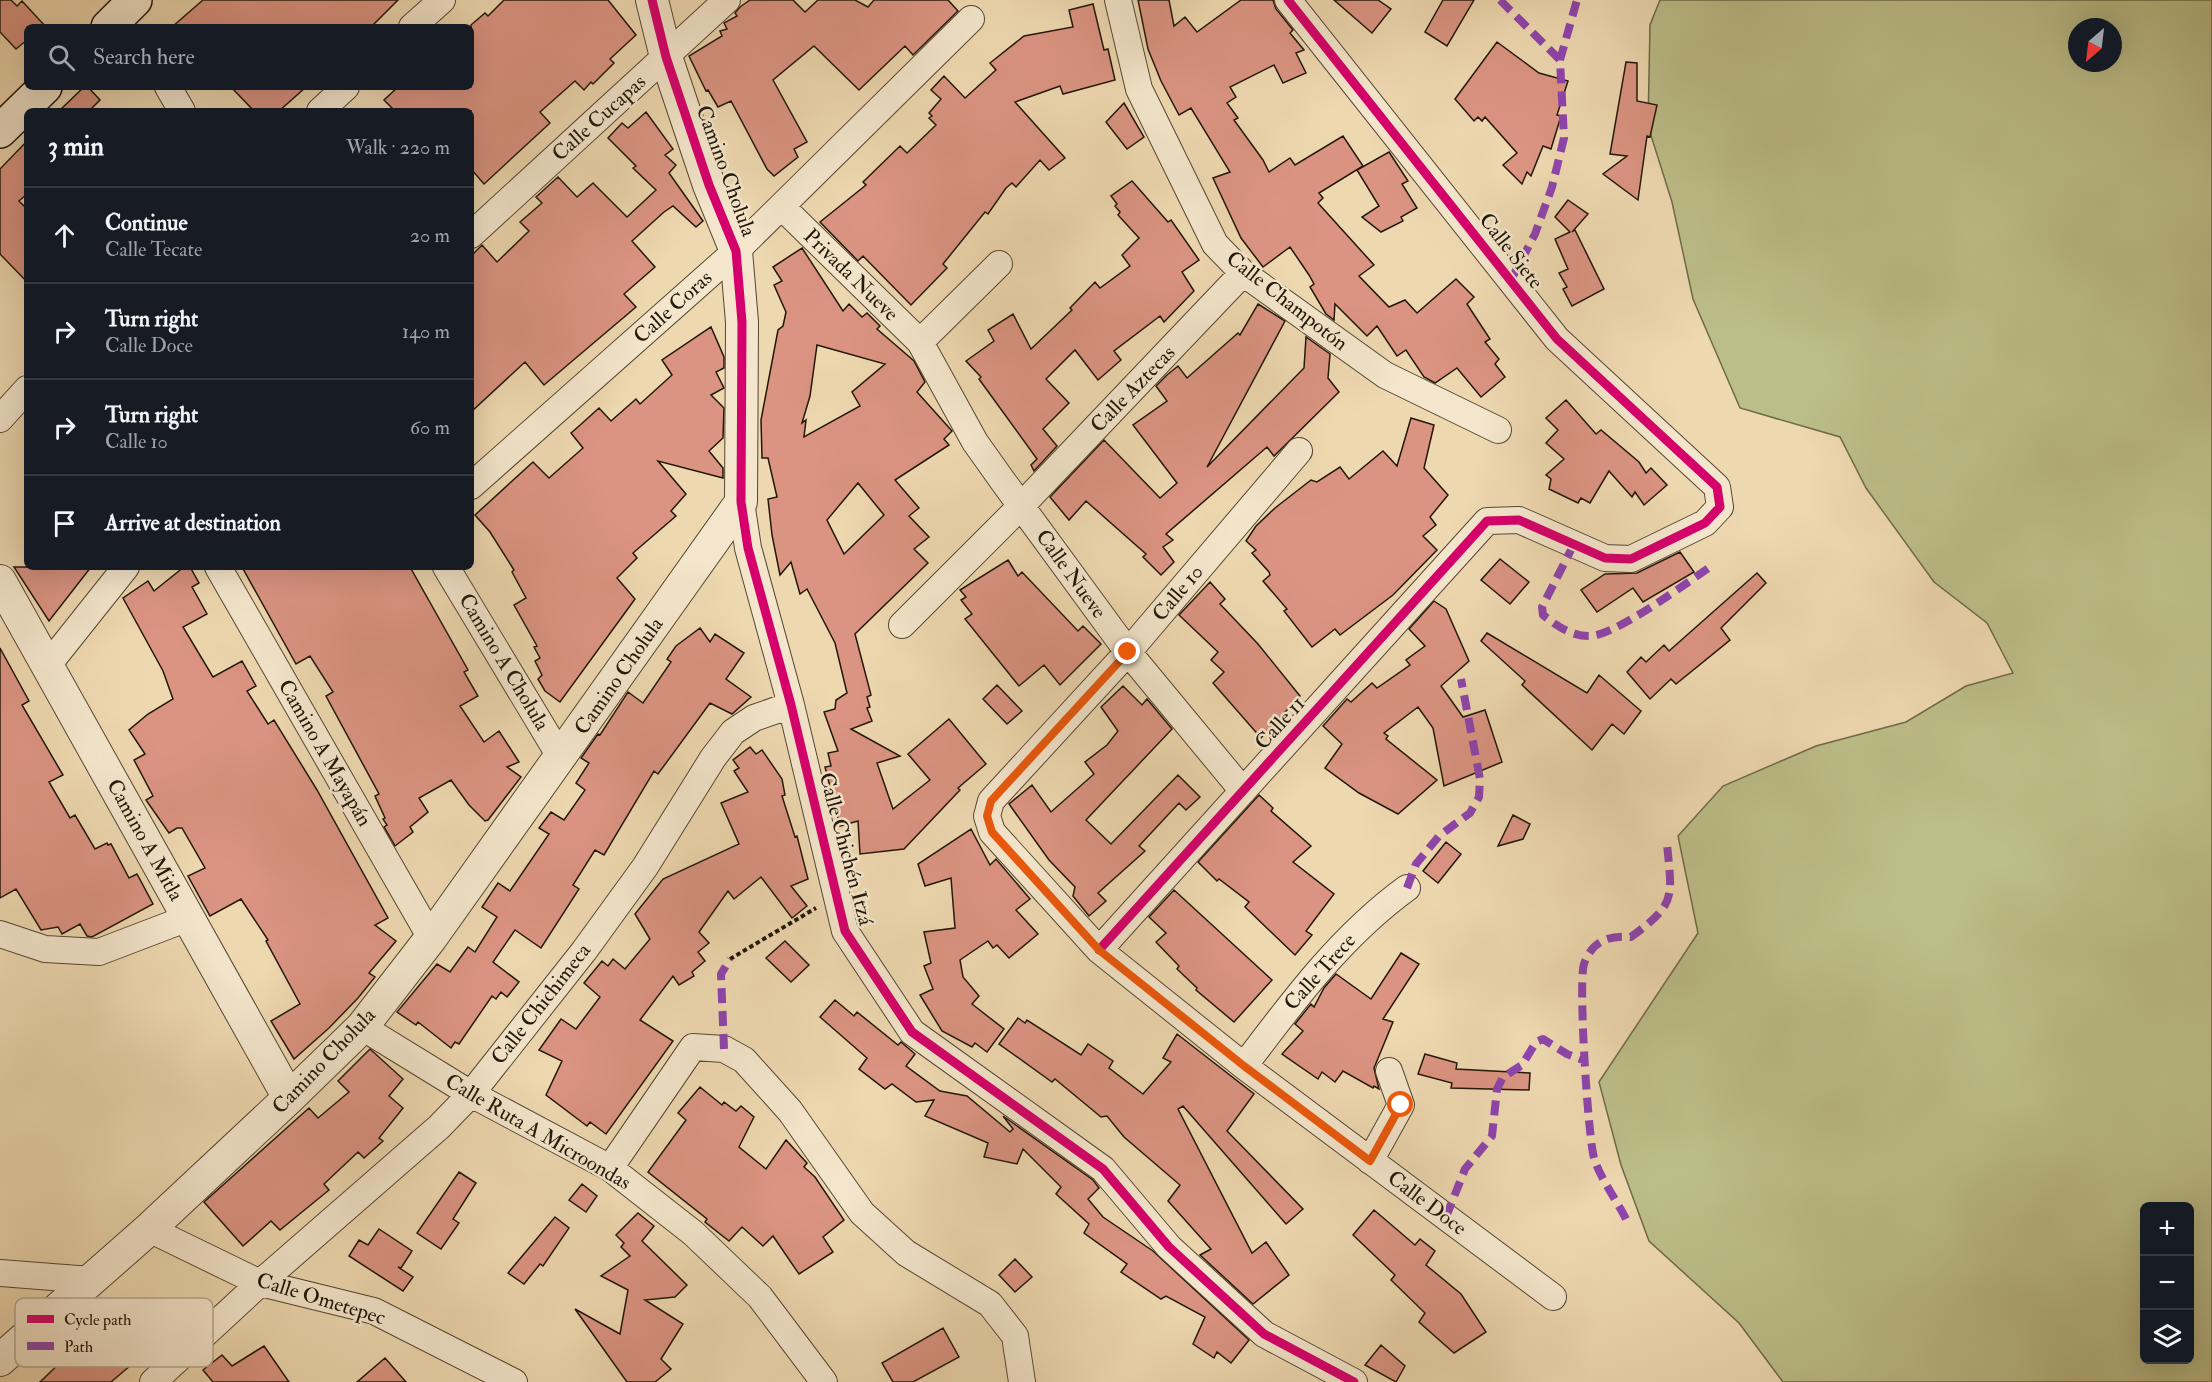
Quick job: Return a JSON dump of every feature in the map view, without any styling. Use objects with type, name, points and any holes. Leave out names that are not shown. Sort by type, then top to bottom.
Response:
[{"type":"main road","points":[[0,131],[42,90]]},
{"type":"street","points":[[415,24],[442,0]]},
{"type":"street","name":"Camino Cholula","points":[[149,1229],[362,1027],[431,938],[561,758],[741,502],[743,351],[736,251],[709,185],[666,57],[652,0]]},
{"type":"street","name":"Calle Cucapas","points":[[474,233],[727,0]]},
{"type":"street","name":"Calle Champotón","points":[[1118,0],[1139,89],[1215,244],[1243,273],[1385,375],[1497,430]]},
{"type":"street","name":"Calle Siete","points":[[1288,0],[1557,339],[1717,487],[1720,507],[1705,523],[1631,559],[1605,558],[1519,520],[1487,521]]},
{"type":"street","name":"Calle Coras","points":[[474,483],[736,251],[971,19]]},
{"type":"street","points":[[170,90],[180,108]]},
{"type":"street","points":[[323,108],[343,90]]},
{"type":"street","name":"Privada Nueve","points":[[782,207],[920,342]]},
{"type":"street","points":[[920,342],[999,264]]},
{"type":"street","name":"Calle Aztecas","points":[[902,625],[1022,505],[1243,273]]},
{"type":"street","name":"Calle Nueve","points":[[920,342],[975,442],[1128,652],[1243,791]]},
{"type":"street","points":[[0,419],[24,392]]},
{"type":"street","name":"Calle 10","points":[[987,816],[991,801],[1128,652],[1299,451]]},
{"type":"street","name":"Calle Chichén Itzá","points":[[741,502],[748,548],[791,705],[845,932],[912,1032],[1103,1169],[1169,1247],[1264,1334],[1354,1382]]},
{"type":"street","name":"Calle 11","points":[[1099,950],[1487,521]]},
{"type":"street","points":[[48,665],[124,570]]},
{"type":"street","name":"Camino A Mayapán","points":[[220,570],[431,938]]},
{"type":"street","name":"Camino A Cholula","points":[[448,570],[561,758]]},
{"type":"street","name":"Camino A Mitla","points":[[0,581],[289,1098]]},
{"type":"street","name":"Calle Chichimeca","points":[[213,1326],[372,1186],[471,1094],[584,951],[631,885],[713,758],[733,732],[754,718],[791,705]]},
{"type":"street","name":"Calle Doce","points":[[987,816],[992,832],[1099,950],[1244,1066],[1553,1297]]},
{"type":"street","name":"Calle Trece","points":[[1244,1066],[1306,982],[1378,908],[1407,888]]},
{"type":"street","points":[[0,934],[45,949],[99,952],[188,918]]},
{"type":"street","name":"Calle Ruta A Microondas","points":[[362,1027],[471,1094],[610,1168],[693,1233],[760,1297],[824,1382]]},
{"type":"street","points":[[610,1168],[693,1047],[724,1049],[734,1054],[744,1060],[790,1111],[862,1213],[906,1253],[990,1305],[1015,1336],[1022,1382]]},
{"type":"street","points":[[1370,1161],[1401,1105],[1389,1071]]},
{"type":"street","points":[[71,1298],[149,1229]]},
{"type":"street","name":"Calle Ometepec","points":[[149,1229],[260,1283],[374,1311],[505,1380]]},
{"type":"street","points":[[0,1273],[91,1280]]},
{"type":"street","points":[[0,1360],[15,1347]]},
{"type":"street","name":"Calle Chichimeca","points":[[153,1382],[169,1367]]},
{"type":"path","points":[[730,960],[837,895]]},
{"type":"green space","points":[[1660,0],[2212,0],[2212,1382],[1783,1382],[1739,1323],[1649,1241],[1621,1165],[1599,1082],[1698,933],[1678,836],[1723,786],[1816,746],[1906,722],[1966,686],[2013,673],[1987,623],[1934,582],[1866,488],[1840,437],[1740,408],[1693,299],[1672,202],[1648,126],[1650,25]]},
{"type":"building","points":[[0,0],[11,0],[17,6],[22,1],[43,24],[24,24],[24,42],[16,49],[0,32]]},
{"type":"building","points":[[203,0],[398,0],[374,24],[175,24]]},
{"type":"building","points":[[504,0],[608,0],[636,35],[610,59],[614,63],[593,84],[591,82],[584,90],[575,81],[540,112],[550,123],[484,184],[474,172],[474,108],[392,108],[384,100],[395,90],[474,90],[474,24],[472,24],[485,13],[488,16]]},
{"type":"building","points":[[750,0],[793,0],[805,12],[818,0],[855,0],[868,7],[874,0],[948,0],[958,11],[913,55],[905,46],[859,90],[814,46],[773,80],[807,142],[794,149],[798,157],[774,176],[767,169],[731,101],[718,107],[708,90],[706,91],[689,56],[722,36],[720,31],[727,29],[724,23],[737,16],[735,13]]},
{"type":"building","points":[[1138,0],[1169,0],[1174,26],[1185,17],[1197,32],[1241,0],[1273,0],[1276,9],[1293,30],[1290,33],[1304,50],[1296,53],[1306,73],[1283,83],[1274,65],[1230,87],[1236,97],[1227,103],[1238,118],[1234,120],[1269,172],[1290,158],[1295,165],[1343,136],[1363,166],[1319,193],[1323,198],[1318,203],[1374,265],[1359,276],[1389,307],[1405,300],[1417,313],[1456,279],[1474,297],[1467,304],[1490,339],[1485,342],[1499,359],[1495,364],[1505,377],[1481,397],[1457,368],[1435,383],[1424,377],[1406,350],[1397,356],[1377,326],[1367,336],[1335,304],[1334,320],[1326,314],[1310,287],[1314,284],[1290,247],[1263,267],[1241,238],[1213,178],[1230,172],[1191,108],[1179,115],[1161,81],[1148,49]]},
{"type":"building","points":[[1334,0],[1378,0],[1391,9],[1372,33]]},
{"type":"building","points":[[1443,0],[1474,0],[1447,46],[1425,32]]},
{"type":"building","points":[[1093,4],[1104,50],[1108,49],[1115,80],[1063,94],[1060,86],[1015,102],[1065,158],[1049,170],[1040,160],[1016,187],[1012,183],[1006,188],[988,214],[985,212],[943,264],[947,268],[911,305],[863,256],[858,261],[820,222],[866,185],[863,182],[900,146],[907,153],[936,125],[929,118],[932,116],[929,113],[941,99],[931,90],[944,76],[965,98],[996,70],[990,63],[1024,36],[1073,27],[1069,10]]},
{"type":"building","points":[[1497,42],[1539,73],[1568,81],[1557,115],[1561,116],[1551,149],[1543,146],[1531,176],[1527,172],[1522,184],[1503,165],[1517,153],[1485,117],[1482,121],[1478,117],[1474,121],[1455,99]]},
{"type":"building","points":[[1626,62],[1637,63],[1637,101],[1657,105],[1650,137],[1647,136],[1638,200],[1603,174],[1627,156],[1610,154]]},
{"type":"building","points":[[81,90],[91,90],[100,100],[92,108],[62,108]]},
{"type":"building","points":[[234,90],[303,90],[282,108],[251,108]]},
{"type":"building","points":[[1124,103],[1144,137],[1127,149],[1106,122]]},
{"type":"building","points":[[646,112],[673,149],[665,155],[676,165],[669,173],[703,221],[696,227],[673,206],[664,212],[632,241],[655,267],[624,294],[636,307],[544,385],[525,362],[474,409],[474,253],[482,245],[497,262],[529,231],[520,222],[542,203],[536,197],[558,177],[577,197],[593,183],[627,217],[656,190],[633,168],[636,166],[608,138],[622,123],[628,128]]},
{"type":"building","points":[[24,144],[24,197],[19,201],[24,206],[24,279],[0,254],[0,169]]},
{"type":"building","points":[[1389,152],[1408,181],[1402,184],[1417,208],[1401,217],[1403,221],[1381,232],[1362,217],[1379,206],[1357,170]]},
{"type":"building","points":[[1132,181],[1168,222],[1171,220],[1199,260],[1182,272],[1194,291],[1164,322],[1160,316],[1114,351],[1121,360],[1098,380],[1075,350],[1046,379],[1069,403],[1043,429],[1057,446],[1034,471],[1031,465],[1037,459],[979,379],[981,377],[966,361],[994,341],[988,330],[1013,314],[1031,349],[1072,310],[1070,308],[1095,282],[1100,288],[1130,266],[1122,255],[1139,238],[1118,215],[1120,212],[1111,196]]},
{"type":"building","points":[[1568,200],[1588,214],[1572,232],[1575,230],[1604,289],[1572,306],[1563,289],[1567,287],[1559,273],[1568,269],[1555,239],[1570,232],[1555,217]]},
{"type":"building","points":[[802,248],[843,311],[849,304],[862,317],[867,313],[880,326],[877,329],[914,361],[925,382],[917,392],[952,431],[944,439],[949,445],[895,480],[919,508],[909,516],[929,537],[914,549],[928,563],[855,634],[871,695],[867,697],[870,707],[867,708],[872,721],[851,729],[900,756],[877,763],[893,809],[930,780],[908,754],[949,719],[986,764],[958,788],[960,790],[904,849],[860,854],[858,821],[840,826],[825,767],[831,766],[828,753],[838,751],[824,712],[835,709],[836,700],[847,693],[835,643],[807,589],[800,594],[791,562],[780,575],[768,499],[777,497],[768,458],[762,458],[761,420],[778,330],[783,326],[786,312],[774,285],[782,281],[773,267]],"holes":[[[817,345],[885,364],[852,392],[860,406],[804,437],[806,420],[802,423],[810,396]],[[858,483],[884,515],[844,554],[827,520]]]},
{"type":"building","points":[[1258,304],[1285,321],[1207,467],[1304,368],[1306,337],[1330,354],[1328,378],[1339,392],[1274,456],[1267,447],[1166,534],[1173,540],[1163,547],[1174,562],[1161,575],[1143,557],[1146,554],[1086,501],[1069,520],[1050,497],[1104,440],[1160,498],[1177,483],[1133,425],[1167,401],[1156,386],[1167,375],[1178,366],[1187,378],[1238,333],[1240,335]]},
{"type":"building","points":[[711,327],[724,357],[724,368],[716,372],[724,388],[711,395],[724,408],[723,438],[709,451],[723,468],[723,478],[658,461],[686,494],[671,511],[676,516],[633,553],[637,558],[617,578],[635,599],[560,702],[545,691],[538,679],[542,675],[535,661],[540,658],[534,647],[537,646],[514,605],[526,598],[512,572],[514,570],[490,532],[475,515],[533,462],[549,478],[583,448],[571,433],[599,408],[611,421],[636,399],[640,404],[672,375],[662,360]]},
{"type":"building","points":[[1566,400],[1596,434],[1601,430],[1639,462],[1646,473],[1651,468],[1667,485],[1644,505],[1635,492],[1632,497],[1609,471],[1590,503],[1581,498],[1578,503],[1549,489],[1551,479],[1546,475],[1564,459],[1546,443],[1558,430],[1546,418]]},
{"type":"building","points":[[1411,418],[1434,425],[1424,468],[1448,495],[1430,517],[1436,525],[1423,536],[1437,550],[1393,595],[1340,635],[1335,629],[1312,647],[1284,611],[1287,609],[1263,581],[1270,575],[1269,572],[1252,553],[1256,550],[1246,541],[1256,526],[1275,508],[1311,480],[1317,482],[1340,467],[1349,479],[1383,451],[1397,466]]},
{"type":"building","points":[[1680,552],[1694,572],[1643,602],[1633,588],[1597,612],[1581,590],[1605,574],[1637,573]]},
{"type":"building","points":[[1500,559],[1529,582],[1510,604],[1481,580]]},
{"type":"building","points":[[1008,560],[1018,576],[1022,572],[1078,631],[1083,626],[1101,644],[1060,685],[1044,665],[1019,686],[965,619],[972,614],[961,600],[966,597],[960,590]]},
{"type":"building","points":[[14,567],[24,567],[24,570],[89,570],[49,621]]},
{"type":"building","points":[[180,570],[192,570],[199,583],[192,587],[207,614],[183,627],[213,677],[242,661],[256,686],[247,691],[268,724],[274,720],[317,790],[388,918],[375,925],[396,941],[369,973],[375,977],[358,998],[294,1059],[271,1021],[300,1004],[266,941],[268,940],[241,899],[210,916],[188,876],[205,868],[182,828],[169,833],[146,800],[153,796],[134,760],[145,754],[129,730],[148,714],[173,699],[163,671],[123,598],[148,581],[154,591]]},
{"type":"building","points":[[244,570],[412,570],[468,670],[464,672],[478,696],[460,706],[484,742],[499,731],[519,762],[507,767],[521,777],[485,821],[469,805],[451,780],[419,798],[428,812],[410,827],[413,832],[395,846],[384,827],[387,825],[383,819],[385,818],[375,796],[379,794],[326,696],[333,692],[310,656],[296,664]]},
{"type":"building","points":[[1757,573],[1766,583],[1721,628],[1730,640],[1676,684],[1671,679],[1650,699],[1627,672],[1641,657],[1646,662],[1664,645],[1669,651]]},
{"type":"building","points":[[1210,582],[1225,599],[1220,604],[1258,644],[1300,696],[1261,738],[1213,683],[1224,672],[1211,660],[1218,652],[1179,615]]},
{"type":"building","points":[[1434,601],[1446,609],[1469,661],[1441,686],[1463,717],[1485,710],[1502,762],[1444,786],[1433,728],[1418,707],[1384,733],[1388,736],[1386,739],[1437,780],[1398,814],[1359,793],[1325,768],[1342,744],[1323,726],[1347,699],[1351,702],[1372,683],[1377,688],[1410,665],[1406,660],[1425,646],[1409,629]]},
{"type":"building","points":[[700,628],[710,642],[715,634],[744,653],[726,679],[751,697],[732,714],[710,703],[658,774],[654,771],[604,855],[595,850],[573,885],[579,889],[541,948],[515,930],[493,962],[519,982],[507,997],[501,992],[496,999],[492,996],[459,1044],[455,1042],[451,1048],[418,1022],[416,1025],[397,1012],[437,964],[450,972],[468,947],[475,952],[497,917],[482,907],[498,883],[510,891],[549,834],[539,828],[551,812],[564,820],[585,790],[576,783],[589,763],[581,758],[598,734],[600,735],[628,692],[643,703],[671,662],[667,659],[676,646]]},
{"type":"building","points":[[1487,633],[1587,693],[1599,675],[1641,711],[1624,734],[1612,724],[1592,750],[1522,685],[1525,681],[1481,641]]},
{"type":"building","points":[[0,648],[29,701],[22,705],[63,775],[49,782],[70,818],[75,815],[95,849],[107,843],[111,844],[129,878],[137,874],[153,904],[92,937],[87,936],[80,924],[62,934],[58,927],[41,930],[16,889],[0,898]]},
{"type":"building","points":[[997,685],[1022,711],[1007,724],[983,699]]},
{"type":"building","points":[[1123,686],[1142,705],[1147,699],[1172,729],[1086,820],[1111,844],[1178,775],[1200,797],[1186,810],[1179,803],[1139,846],[1145,851],[1098,893],[1106,901],[1089,916],[1073,896],[1075,887],[1049,860],[1009,804],[1032,785],[1051,812],[1094,774],[1085,762],[1107,745],[1118,731],[1101,707]]},
{"type":"building","points":[[750,747],[756,754],[762,750],[782,779],[785,795],[782,796],[795,837],[797,836],[808,879],[791,886],[807,906],[792,918],[761,877],[734,899],[728,891],[699,932],[709,943],[698,952],[705,961],[692,972],[694,976],[679,985],[673,976],[640,1020],[673,1041],[606,1134],[590,1122],[587,1126],[546,1095],[562,1061],[539,1050],[561,1019],[576,1029],[600,997],[584,983],[602,961],[608,966],[613,959],[625,969],[650,939],[635,914],[663,879],[739,844],[721,803],[748,792],[734,771],[739,768],[733,760]]},
{"type":"building","points":[[1259,795],[1273,808],[1271,811],[1311,846],[1293,862],[1334,894],[1306,931],[1312,935],[1295,955],[1245,907],[1249,902],[1219,879],[1217,881],[1198,862]]},
{"type":"building","points":[[1513,815],[1530,824],[1523,839],[1498,846]]},
{"type":"building","points":[[971,829],[990,865],[996,859],[1030,899],[1016,910],[1038,934],[1009,958],[997,945],[993,948],[988,941],[960,960],[963,977],[979,996],[972,1004],[1004,1029],[987,1052],[975,1043],[972,1047],[942,1031],[920,995],[933,989],[924,966],[931,963],[924,932],[955,928],[951,878],[925,886],[918,864]]},
{"type":"building","points":[[1446,842],[1461,854],[1438,883],[1423,871]]},
{"type":"building","points":[[1174,890],[1272,980],[1234,1022],[1196,990],[1197,988],[1177,969],[1179,966],[1156,942],[1166,933],[1149,917]]},
{"type":"building","points":[[785,941],[809,965],[791,982],[766,958]]},
{"type":"building","points":[[1401,953],[1419,964],[1383,1019],[1393,1022],[1374,1068],[1379,1089],[1343,1071],[1335,1082],[1322,1072],[1318,1079],[1282,1054],[1303,1031],[1295,1024],[1311,1004],[1314,1007],[1324,988],[1336,974],[1371,999]]},
{"type":"building","points":[[835,1000],[854,1016],[857,1012],[898,1045],[901,1042],[915,1054],[906,1066],[940,1091],[967,1096],[1010,1132],[1013,1129],[1003,1116],[1093,1180],[1099,1188],[1088,1199],[1103,1217],[1153,1251],[1249,1340],[1231,1363],[1217,1352],[1214,1358],[1193,1344],[1205,1317],[1166,1296],[1161,1299],[1121,1272],[1127,1264],[1084,1233],[1089,1224],[1056,1194],[1061,1187],[1023,1149],[1017,1164],[984,1157],[988,1143],[925,1116],[934,1100],[916,1102],[892,1084],[885,1089],[859,1069],[867,1058],[820,1017]]},
{"type":"building","points":[[1018,1018],[1025,1023],[1027,1020],[1081,1055],[1088,1044],[1113,1061],[1109,1068],[1143,1094],[1171,1062],[1163,1058],[1177,1034],[1254,1094],[1227,1131],[1303,1209],[1286,1224],[1183,1106],[1178,1109],[1252,1253],[1266,1242],[1289,1275],[1253,1304],[1200,1255],[1211,1249],[1168,1201],[1180,1185],[1124,1137],[1107,1116],[1101,1117],[1055,1079],[1052,1082],[999,1044]]},
{"type":"building","points":[[370,1049],[403,1079],[389,1096],[403,1108],[379,1138],[383,1141],[364,1158],[358,1152],[324,1184],[329,1190],[280,1230],[271,1221],[243,1246],[204,1202],[309,1108],[318,1118],[349,1092],[338,1081]]},
{"type":"building","points":[[1425,1054],[1457,1063],[1456,1069],[1530,1073],[1529,1090],[1451,1088],[1452,1083],[1418,1074]]},
{"type":"building","points":[[700,1087],[722,1105],[724,1102],[736,1111],[741,1106],[754,1117],[739,1147],[766,1169],[786,1140],[807,1163],[804,1167],[815,1177],[844,1220],[823,1237],[833,1252],[799,1274],[773,1236],[763,1246],[742,1227],[729,1241],[705,1222],[707,1219],[648,1172],[686,1120],[678,1113]]},
{"type":"building","points":[[459,1172],[476,1183],[453,1219],[459,1223],[441,1249],[417,1233]]},
{"type":"building","points":[[582,1184],[597,1196],[586,1212],[569,1200]]},
{"type":"building","points":[[1374,1210],[1415,1245],[1420,1239],[1435,1251],[1426,1265],[1461,1294],[1486,1332],[1454,1353],[1419,1322],[1425,1313],[1391,1280],[1395,1275],[1353,1235]]},
{"type":"building","points":[[638,1213],[654,1226],[642,1241],[687,1285],[675,1297],[645,1300],[683,1324],[661,1359],[671,1369],[655,1382],[627,1382],[575,1309],[620,1334],[628,1290],[601,1276],[630,1256],[621,1247],[624,1243],[616,1235]]},
{"type":"building","points":[[555,1217],[569,1228],[543,1266],[540,1264],[524,1284],[508,1273]]},
{"type":"building","points":[[379,1229],[412,1251],[401,1268],[398,1267],[413,1277],[403,1291],[349,1256],[359,1240],[368,1245]]},
{"type":"building","points":[[1015,1259],[1032,1277],[1015,1292],[999,1275]]},
{"type":"building","points":[[943,1328],[959,1357],[913,1382],[893,1382],[882,1363]]},
{"type":"building","points":[[1381,1345],[1405,1366],[1396,1382],[1365,1365]]},
{"type":"building","points":[[264,1346],[289,1382],[213,1382],[203,1370],[213,1367],[213,1362],[222,1355],[232,1366]]},
{"type":"building","points":[[385,1358],[406,1382],[357,1382]]},
{"type":"building","points":[[56,1367],[129,1367],[111,1382],[40,1382]]},
{"type":"marked path","points":[[1500,0],[1560,60]]},
{"type":"marked path","points":[[1511,280],[1535,234],[1552,187],[1564,138],[1560,60],[1577,0]]},
{"type":"marked path","points":[[1574,544],[1542,607],[1543,615],[1554,623],[1564,630],[1582,636],[1601,634],[1616,628],[1713,565]]},
{"type":"marked path","points":[[1407,888],[1416,864],[1439,836],[1470,813],[1479,797],[1480,779],[1461,679]]},
{"type":"marked path","points":[[1626,1219],[1594,1158],[1589,1121],[1582,977],[1587,956],[1597,945],[1616,937],[1631,937],[1657,916],[1664,907],[1670,888],[1667,844]]},
{"type":"marked path","points":[[724,1049],[721,974],[730,959]]},
{"type":"marked path","points":[[1446,1217],[1465,1169],[1492,1136],[1497,1089],[1503,1077],[1522,1065],[1536,1042],[1543,1039],[1567,1054],[1586,1061]]},
{"type":"cycle path","points":[[652,0],[666,57],[709,185],[736,251],[742,322],[741,502],[748,548],[791,705],[845,931],[912,1032],[1103,1169],[1169,1247],[1264,1334],[1354,1382]]},
{"type":"cycle path","points":[[1099,950],[1487,521],[1519,520],[1605,558],[1631,559],[1705,523],[1720,507],[1717,487],[1557,339],[1288,0]]},
{"type":"route","points":[[1128,652],[991,801],[987,816],[992,832],[1099,950],[1244,1066],[1370,1161],[1401,1105]]}]
